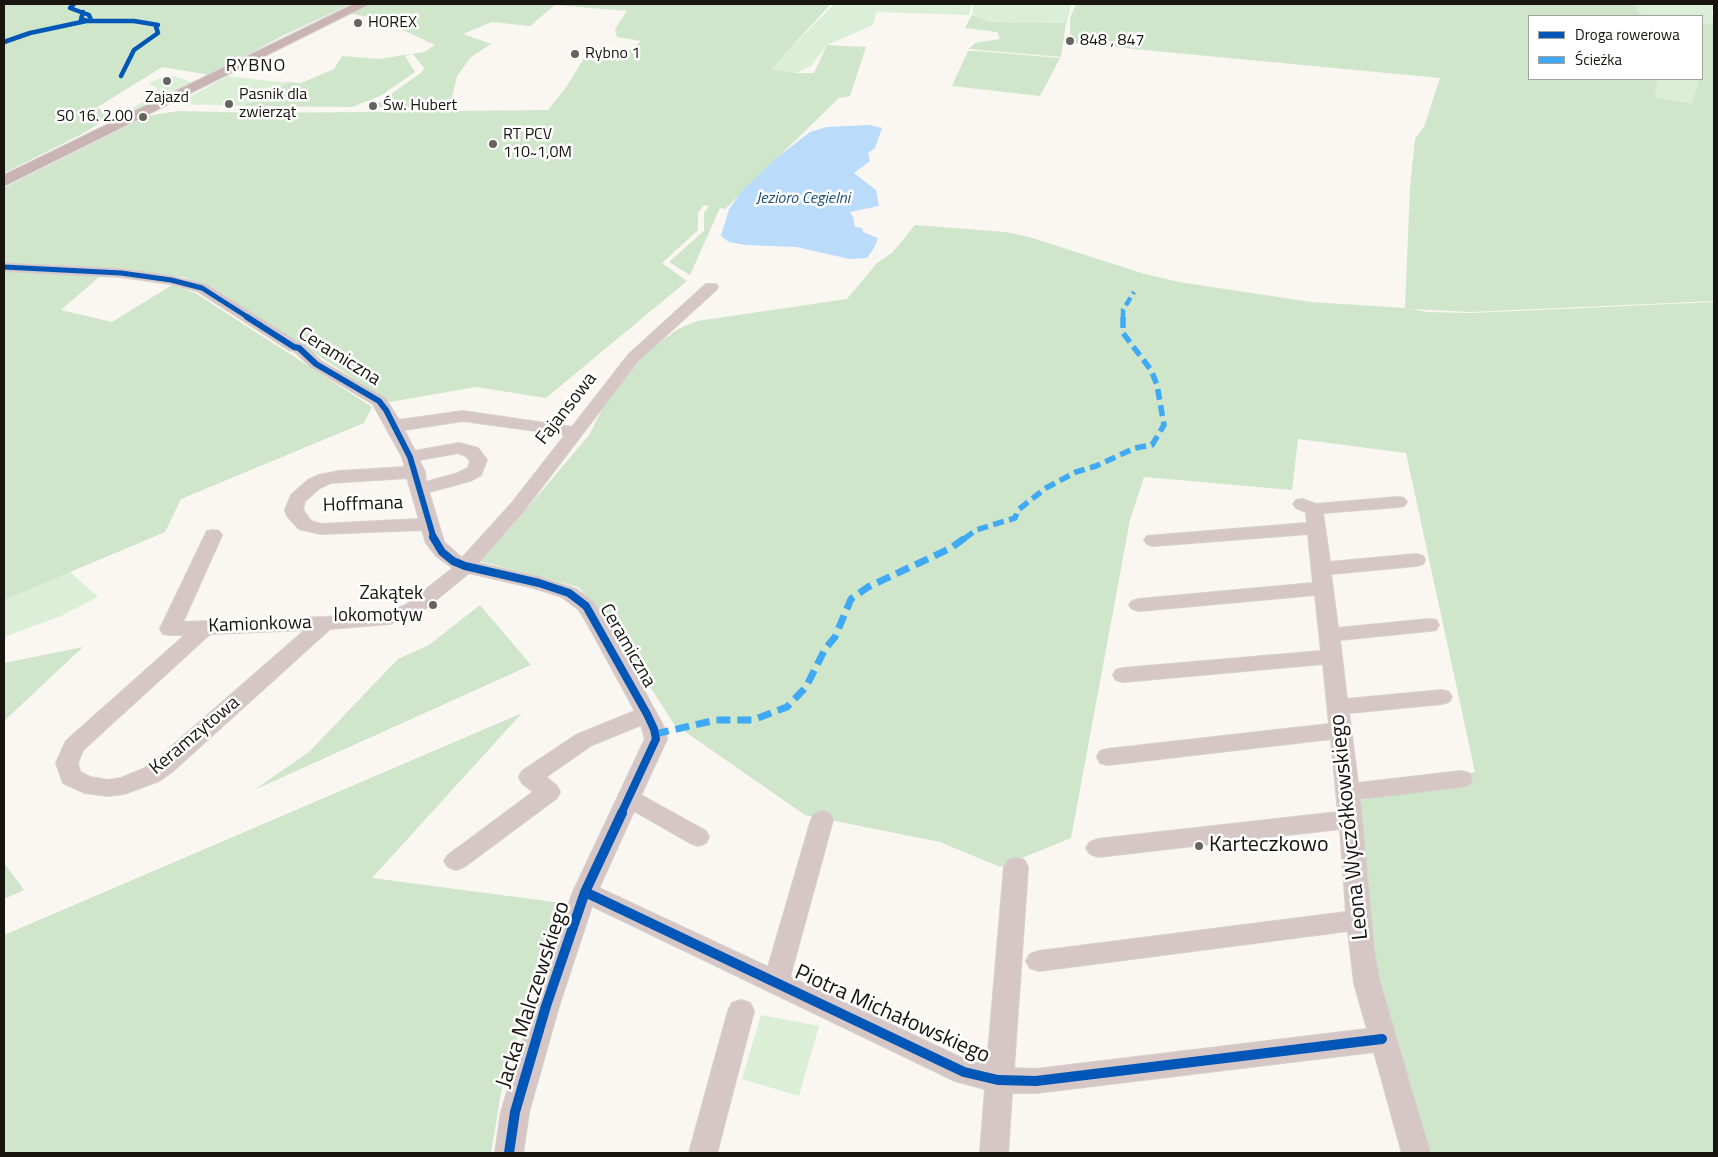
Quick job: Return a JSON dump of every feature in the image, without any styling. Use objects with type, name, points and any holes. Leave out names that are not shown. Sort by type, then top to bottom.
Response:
[{"type":"main road","points":[[4,181],[356,4]]},
{"type":"main road","points":[[245,61],[261,55],[363,4]]},
{"type":"street","name":"Ceramiczna","points":[[4,266],[121,273],[171,280],[202,288],[294,348],[299,348],[316,364],[379,401],[395,426],[416,473],[435,544],[453,561],[465,566],[539,583],[569,594],[586,606],[647,714]]},
{"type":"street","name":"Fajansowa","points":[[465,566],[517,508],[633,358],[711,287]]},
{"type":"street","points":[[395,426],[463,416],[574,432]]},
{"type":"street","name":"Hoffmana","points":[[416,473],[339,476],[325,479],[314,484],[297,499],[294,510],[296,516],[305,525],[320,528],[430,524]]},
{"type":"street","points":[[1153,540],[1310,514],[1398,502]]},
{"type":"street","name":"Leona Wyczółkowskiego","points":[[1310,514],[1322,579],[1341,730],[1366,983],[1413,1153]]},
{"type":"street","name":"Kamionkowa","points":[[213,535],[170,629],[325,623],[389,618],[402,615],[412,609],[448,583],[465,566]]},
{"type":"street","points":[[1139,605],[1322,579],[1416,560]]},
{"type":"street","name":"Keramzytowa","points":[[205,628],[74,746],[67,762],[68,770],[72,777],[85,785],[108,788],[138,782],[158,771],[325,623]]},
{"type":"street","points":[[1328,634],[1429,625]]},
{"type":"street","points":[[1123,675],[1331,657]]},
{"type":"street","points":[[1338,707],[1442,697]]},
{"type":"street","points":[[456,861],[549,792],[530,777],[584,740],[647,714]]},
{"type":"street","name":"Jacka Malczewskiego","points":[[509,1153],[515,1112],[543,1015],[586,892],[656,739],[647,714]]},
{"type":"street","points":[[1108,757],[1341,730]]},
{"type":"street","points":[[1348,792],[1461,779]]},
{"type":"street","points":[[629,798],[698,837]]},
{"type":"street","points":[[1098,848],[1350,819]]},
{"type":"street","name":"Piotra Michałowskiego","points":[[776,982],[822,820]]},
{"type":"street","points":[[994,1153],[998,1080],[1016,867]]},
{"type":"street","name":"Piotra Michałowskiego","points":[[586,892],[964,1072],[998,1080],[1036,1081],[1382,1039]]},
{"type":"street","points":[[1039,961],[1359,920]]},
{"type":"street","points":[[703,1153],[741,1011]]},
{"type":"green space","points":[[4,4],[351,4],[282,36],[210,75],[162,67],[96,108],[114,114],[82,134],[4,173]]},
{"type":"green space","points":[[366,4],[831,4],[771,69],[796,73],[814,73],[827,45],[866,47],[850,96],[839,98],[725,209],[720,208],[690,275],[669,262],[704,231],[704,213],[709,206],[704,205],[698,213],[698,230],[662,263],[687,281],[546,398],[476,387],[390,402],[212,287],[183,277],[109,268],[4,262],[4,188],[147,116],[178,111],[263,113],[548,110],[567,86],[584,58],[622,56],[641,41],[617,37],[615,29],[627,11],[555,5],[530,26],[492,22],[463,34],[491,44],[471,57],[457,76],[450,107],[373,107],[422,72],[424,68],[413,54],[405,56],[415,72],[380,96],[352,107],[243,106],[289,82],[301,83],[334,69],[342,56],[379,59],[424,52],[435,45],[403,30],[392,22],[348,13]]},
{"type":"green space","points":[[834,4],[972,4],[969,15],[877,12],[873,25],[827,45],[811,66],[796,73],[770,69]]},
{"type":"green space","points":[[974,4],[1071,4],[1067,23],[990,22],[972,15]]},
{"type":"green space","points":[[1076,4],[1634,4],[1641,15],[1528,15],[1528,80],[1658,80],[1655,96],[1692,103],[1699,80],[1703,80],[1703,24],[1714,24],[1714,301],[1471,312],[1411,309],[1427,312],[1471,313],[1714,302],[1714,1153],[1430,1153],[1376,974],[1360,801],[1475,772],[1406,453],[1298,439],[1292,490],[1144,477],[1130,520],[1071,838],[1000,867],[940,842],[805,815],[674,724],[603,614],[578,587],[479,561],[508,531],[589,435],[606,402],[647,352],[678,329],[697,321],[847,299],[877,263],[892,253],[915,225],[1006,232],[1029,237],[1145,274],[1179,282],[1311,302],[1405,308],[1410,187],[1415,139],[1424,127],[1440,78],[1070,43],[1070,18]]},
{"type":"green space","points":[[1634,4],[1714,4],[1714,11],[1712,11],[1714,24],[1703,24],[1703,15],[1641,15]]},
{"type":"green space","points":[[972,15],[990,22],[1066,23],[1061,57],[969,49],[975,43],[1000,39],[997,32],[965,28]]},
{"type":"green space","points":[[968,51],[1060,58],[1040,96],[952,86]]},
{"type":"green space","points":[[174,76],[191,82],[192,85],[131,112],[133,108],[155,93],[157,88],[151,85],[150,82],[163,77]]},
{"type":"green space","points":[[228,76],[289,82],[243,106],[177,104]]},
{"type":"green space","points":[[1658,80],[1699,80],[1692,103],[1655,96]]},
{"type":"green space","points":[[4,270],[100,276],[61,310],[112,322],[172,285],[195,293],[372,407],[364,423],[181,499],[165,532],[4,600]]},
{"type":"green space","points":[[69,571],[98,597],[61,616],[4,637],[4,600]]},
{"type":"green space","points":[[480,605],[531,665],[254,790],[309,752],[398,659],[429,645]]},
{"type":"green space","points":[[83,647],[4,721],[4,663]]},
{"type":"green space","points":[[522,713],[372,878],[562,903],[503,1081],[491,1153],[4,1153],[4,935]]},
{"type":"green space","points":[[4,863],[24,890],[4,899]]},
{"type":"green space","points":[[761,1015],[819,1026],[799,1096],[742,1079]]},
{"type":"water","name":"Jezioro Cegielni","points":[[869,125],[882,128],[875,148],[868,153],[870,161],[854,173],[876,190],[879,206],[850,212],[855,227],[862,228],[863,232],[878,238],[867,258],[850,259],[796,247],[746,245],[729,242],[721,236],[729,209],[742,191],[774,160],[810,132],[827,127]]},
{"type":"marked path","points":[[655,734],[716,720],[753,720],[787,707],[806,687],[825,649],[835,637],[851,599],[868,587],[951,548],[976,530],[1015,518],[1018,510],[1046,488],[1076,472],[1096,466],[1135,448],[1152,445],[1164,425],[1157,385],[1151,370],[1123,333],[1123,310],[1134,292]]},
{"type":"cycle path","points":[[4,42],[30,33],[91,20],[89,15],[70,8],[74,4]]},
{"type":"cycle path","points":[[83,12],[81,19],[88,21],[134,21],[158,25],[156,27],[158,33],[134,50],[121,76]]},
{"type":"cycle path","points":[[4,267],[121,273],[171,280],[202,288],[294,347],[299,348],[316,364],[379,401],[386,410],[410,457],[435,543],[442,552],[453,561],[465,566],[539,583],[569,593],[586,606],[597,623],[647,714],[654,729],[656,739],[585,892],[546,1006],[515,1112],[509,1153]]},
{"type":"cycle path","points":[[585,892],[964,1072],[998,1080],[1036,1081],[1382,1039]]},
{"type":"place","name":"HOREX","points":[[358,23]]},
{"type":"place","name":"848 , 847","points":[[1070,41]]},
{"type":"place","name":"Rybno 1","points":[[575,54]]},
{"type":"place","name":"Zajazd","points":[[167,81]]},
{"type":"place","name":"Pasnik dla zwierząt","points":[[229,104]]},
{"type":"place","name":"Św. Hubert","points":[[373,106]]},
{"type":"place","name":"S0 16. 2.00","points":[[143,117]]},
{"type":"place","name":"RT PCV 110 ̴ 1,0M","points":[[493,144]]},
{"type":"place","name":"Zakątek lokomotyw","points":[[433,605]]},
{"type":"place","name":"Karteczkowo","points":[[1199,846]]},
{"type":"district","name":"RYBNO","points":[[256,67]]}]
